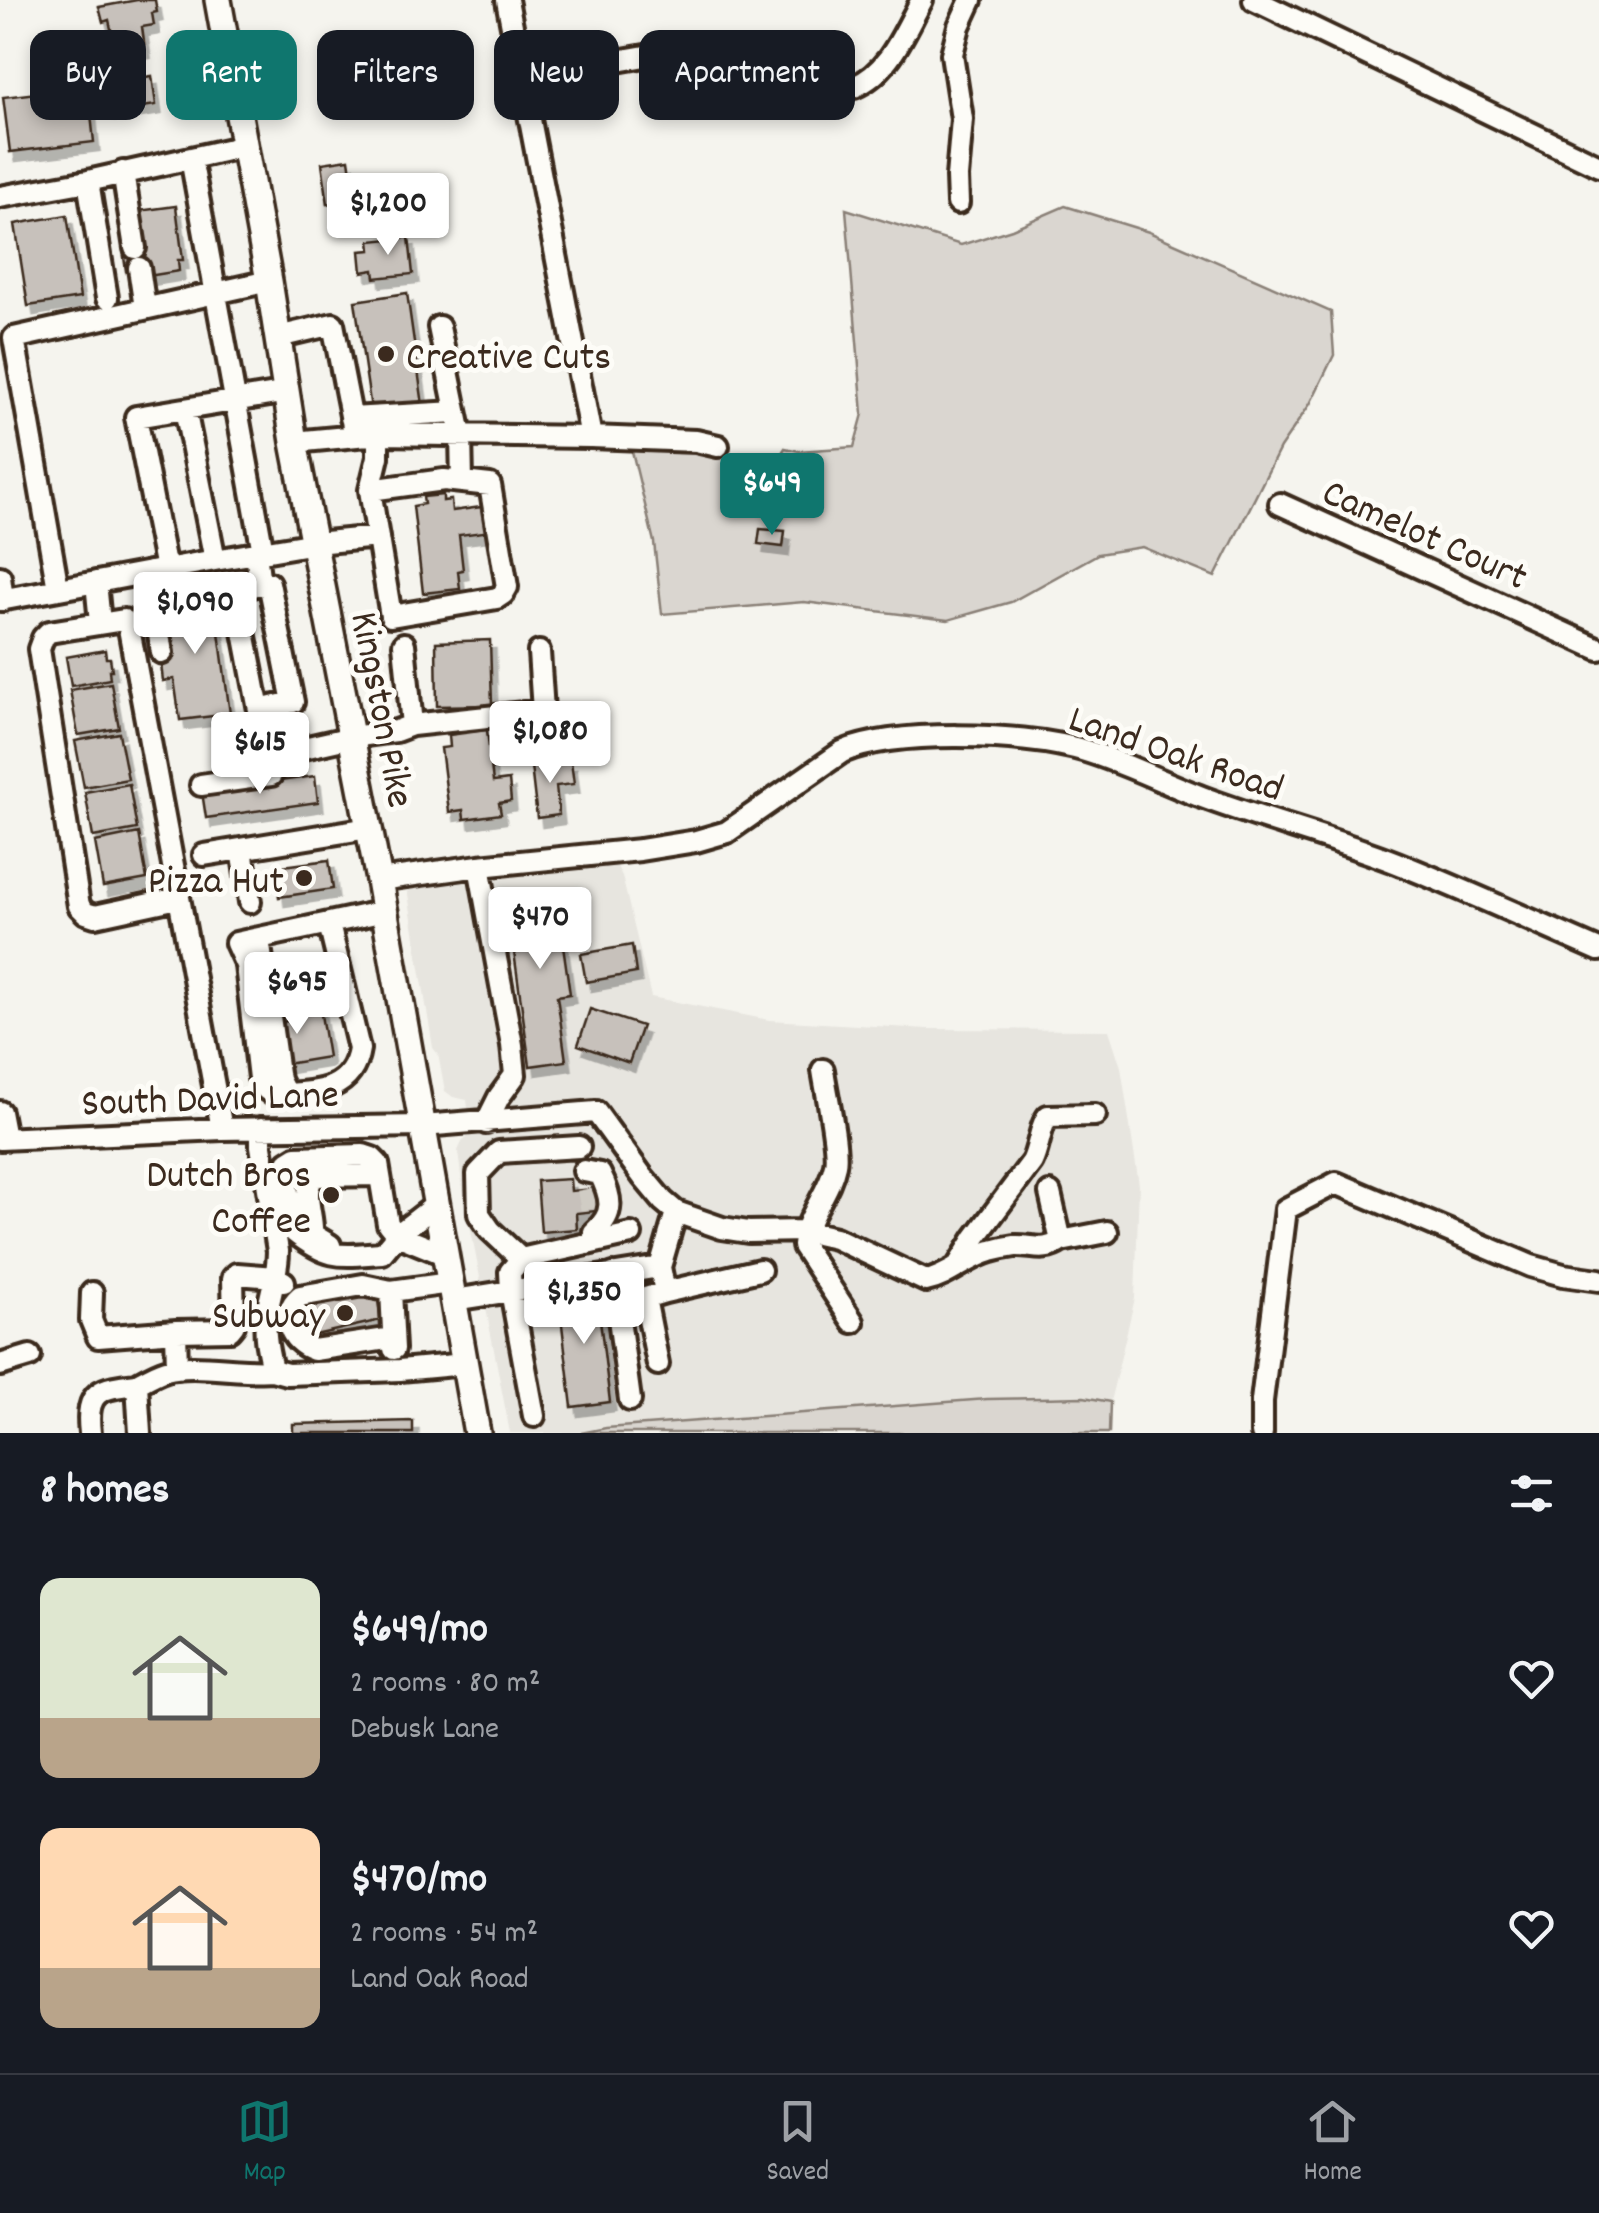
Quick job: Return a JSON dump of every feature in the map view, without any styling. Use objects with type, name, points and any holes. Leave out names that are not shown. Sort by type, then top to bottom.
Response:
[{"type":"main road","name":"Kingston Pike","points":[[218,0],[294,442],[379,880],[478,1433]]},
{"type":"street","points":[[507,0],[512,30]]},
{"type":"street","points":[[855,87],[888,62],[922,0]]},
{"type":"street","points":[[958,203],[956,177],[962,119],[952,54],[958,26],[971,0]]},
{"type":"street","points":[[1254,0],[1599,166]]},
{"type":"street","points":[[529,120],[590,437]]},
{"type":"street","points":[[0,197],[245,146]]},
{"type":"street","points":[[191,158],[235,400],[259,552],[260,584]]},
{"type":"street","points":[[123,172],[145,308]]},
{"type":"street","points":[[88,181],[107,298]]},
{"type":"street","points":[[58,589],[14,338],[269,281]]},
{"type":"street","points":[[278,337],[334,324],[353,427]]},
{"type":"street","points":[[440,327],[461,434],[462,482]]},
{"type":"street","points":[[162,653],[158,570],[136,417],[288,392]]},
{"type":"street","points":[[185,408],[215,560]]},
{"type":"street","points":[[294,442],[353,427],[456,412]]},
{"type":"street","points":[[353,427],[378,434],[590,437],[696,441],[718,446]]},
{"type":"street","points":[[370,490],[444,480],[490,485],[507,587],[504,594],[391,616],[370,490],[378,456],[378,434]]},
{"type":"street","name":"Camelot Court","points":[[1280,504],[1599,649]]},
{"type":"street","points":[[0,577],[1,600],[259,552],[378,538]]},
{"type":"street","points":[[96,582],[100,623]]},
{"type":"street","points":[[269,583],[293,702],[259,710],[236,590],[260,584],[269,583]]},
{"type":"street","points":[[178,898],[95,916],[80,906],[39,649],[49,632],[124,620],[128,623],[222,1129]]},
{"type":"street","points":[[404,644],[412,724]]},
{"type":"street","points":[[201,785],[272,775],[286,752],[352,737],[396,732],[412,724],[543,710],[539,652]]},
{"type":"street","name":"Land Oak Road","points":[[379,880],[696,841],[727,832],[842,752],[860,745],[898,739],[964,737],[1030,740],[1078,748],[1204,798],[1394,862],[1599,950]]},
{"type":"street","points":[[204,855],[369,828]]},
{"type":"street","points":[[242,849],[250,902]]},
{"type":"street","points":[[479,866],[514,1075],[486,1123]]},
{"type":"street","points":[[328,924],[359,1049],[353,1068],[346,1078],[329,1088],[274,1095],[259,1078],[246,964],[236,943],[384,911]]},
{"type":"street","points":[[259,939],[269,1017],[276,1023],[287,1078],[288,1128]]},
{"type":"street","points":[[823,1070],[837,1160],[804,1231],[803,1246],[854,1322]]},
{"type":"street","points":[[308,1093],[314,1156]]},
{"type":"street","points":[[0,1112],[2,1138]]},
{"type":"street","points":[[534,1416],[510,1272],[521,1259],[606,1222],[609,1211],[607,1188],[600,1174],[586,1180],[571,1115],[596,1112],[653,1189],[676,1212],[722,1228],[748,1232],[804,1231],[835,1238],[926,1281],[987,1251],[1016,1246],[1044,1250],[1060,1241],[1107,1232]]},
{"type":"street","name":"South David Lane","points":[[2,1138],[423,1126],[571,1115]]},
{"type":"street","points":[[956,1269],[1032,1162],[1044,1120],[1048,1116],[1095,1115]]},
{"type":"street","points":[[262,1128],[278,1251],[266,1321],[272,1370]]},
{"type":"street","points":[[521,1259],[479,1214],[478,1174],[498,1152],[579,1147]]},
{"type":"street","points":[[393,1239],[378,1169],[372,1158],[314,1156],[296,1157],[288,1162],[284,1173],[294,1232],[329,1254],[382,1252],[437,1204]]},
{"type":"street","points":[[378,1169],[315,1176],[309,1181],[312,1234],[341,1248],[393,1239],[446,1255]]},
{"type":"street","points":[[1262,1433],[1262,1402],[1286,1209],[1336,1183],[1531,1266],[1599,1280]]},
{"type":"street","points":[[1050,1193],[1060,1241]]},
{"type":"street","points":[[665,1292],[660,1267],[676,1212]]},
{"type":"street","points":[[593,1228],[631,1234]]},
{"type":"street","points":[[394,1338],[314,1350],[292,1335],[288,1318],[300,1296],[363,1285],[391,1291],[511,1291],[660,1267]]},
{"type":"street","points":[[658,1364],[645,1298],[760,1270]]},
{"type":"street","points":[[92,1294],[91,1320],[98,1336],[230,1330],[234,1326],[233,1278],[238,1274],[275,1277],[300,1296]]},
{"type":"street","points":[[612,1274],[630,1400]]},
{"type":"street","points":[[391,1291],[395,1370]]},
{"type":"street","points":[[176,1332],[177,1368]]},
{"type":"street","points":[[0,1365],[30,1356]]},
{"type":"street","points":[[90,1433],[88,1415],[94,1397],[108,1387],[137,1384],[177,1368],[272,1370],[287,1374],[465,1364]]},
{"type":"street","points":[[137,1384],[140,1433]]},
{"type":"shaded area","points":[[1065,206],[1149,232],[1331,312],[1334,355],[1310,404],[1280,448],[1215,577],[1142,547],[1098,554],[1011,602],[948,620],[804,602],[662,614],[654,542],[631,447],[707,450],[774,466],[785,448],[799,451],[854,447],[863,414],[846,209],[961,245]]},
{"type":"shaded area","points":[[606,860],[615,863],[622,876],[651,997],[769,1020],[928,1029],[1109,1030],[1121,1067],[1139,1185],[1135,1298],[1110,1402],[1084,1397],[752,1416],[581,1433],[510,1433],[462,1184],[458,1151],[471,1134],[467,1100],[445,1091],[438,1054],[433,1048],[409,885]]},
{"type":"shaded area","points":[[1084,1397],[1110,1402],[1109,1433],[581,1433],[987,1399]]},
{"type":"building","points":[[155,0],[157,12],[152,13],[154,25],[142,30],[111,30],[109,20],[103,22],[99,7]]},
{"type":"building","points":[[152,76],[156,105],[146,106],[146,77]]},
{"type":"building","points":[[30,94],[30,120],[92,120],[94,142],[10,152],[3,97]]},
{"type":"building","points":[[349,159],[355,200],[328,204],[322,163]]},
{"type":"building","points":[[176,206],[183,260],[178,260],[179,271],[148,276],[148,268],[126,271],[123,250],[142,248],[138,211]]},
{"type":"building","points":[[67,215],[80,298],[28,306],[15,224]]},
{"type":"building","points":[[409,237],[413,274],[375,278],[374,270],[362,272],[360,251],[371,250],[370,241]]},
{"type":"building","points":[[407,293],[423,405],[371,409],[355,301]]},
{"type":"building","points":[[443,495],[443,501],[451,500],[452,511],[489,506],[492,531],[459,535],[463,570],[458,571],[460,589],[423,593],[413,506],[424,504],[423,497]]},
{"type":"building","points":[[760,529],[785,531],[783,547],[758,544]]},
{"type":"building","points":[[214,595],[230,714],[180,720],[174,679],[163,681],[161,664],[169,663],[161,602]]},
{"type":"building","points":[[490,640],[492,705],[437,706],[436,642]]},
{"type":"building","points":[[105,650],[106,658],[110,658],[110,679],[71,686],[66,657]]},
{"type":"building","points":[[111,683],[119,728],[78,735],[70,690]]},
{"type":"building","points":[[487,730],[493,782],[509,780],[511,801],[499,803],[501,814],[464,819],[463,810],[449,812],[441,748],[450,747],[449,735]]},
{"type":"building","points":[[119,733],[128,779],[84,787],[75,741]]},
{"type":"building","points":[[571,761],[574,784],[556,786],[559,815],[537,818],[531,766]]},
{"type":"building","points":[[315,776],[318,802],[206,818],[202,792]]},
{"type":"building","points":[[129,784],[137,829],[93,837],[85,792]]},
{"type":"building","points":[[139,833],[147,879],[103,887],[95,842]]},
{"type":"building","name":"Pizza Hut","points":[[329,860],[333,889],[279,897],[275,867]]},
{"type":"building","points":[[555,889],[570,994],[557,996],[566,1061],[530,1066],[506,895]]},
{"type":"building","points":[[632,945],[636,973],[586,982],[581,954]]},
{"type":"building","points":[[318,996],[328,1057],[262,1068],[258,1041],[284,1036],[282,1022],[293,1020],[290,1001]]},
{"type":"building","points":[[590,1009],[642,1026],[629,1063],[578,1045]]},
{"type":"building","points":[[570,1179],[571,1191],[604,1188],[606,1210],[576,1213],[577,1229],[541,1232],[537,1181]]},
{"type":"building","points":[[596,1287],[610,1402],[572,1407],[558,1292]]},
{"type":"building","name":"Subway","points":[[377,1294],[381,1320],[315,1335],[310,1305]]},
{"type":"building","points":[[413,1421],[413,1433],[293,1433],[293,1424]]},
{"type":"tunnel","points":[[587,1189],[591,1211]]},
{"type":"place","name":"Creative Cuts","points":[[386,354]]},
{"type":"place","name":"Pizza Hut","points":[[304,878]]},
{"type":"place","name":"Dutch Bros Coffee","points":[[331,1195]]},
{"type":"place","name":"Subway","points":[[345,1313]]}]
